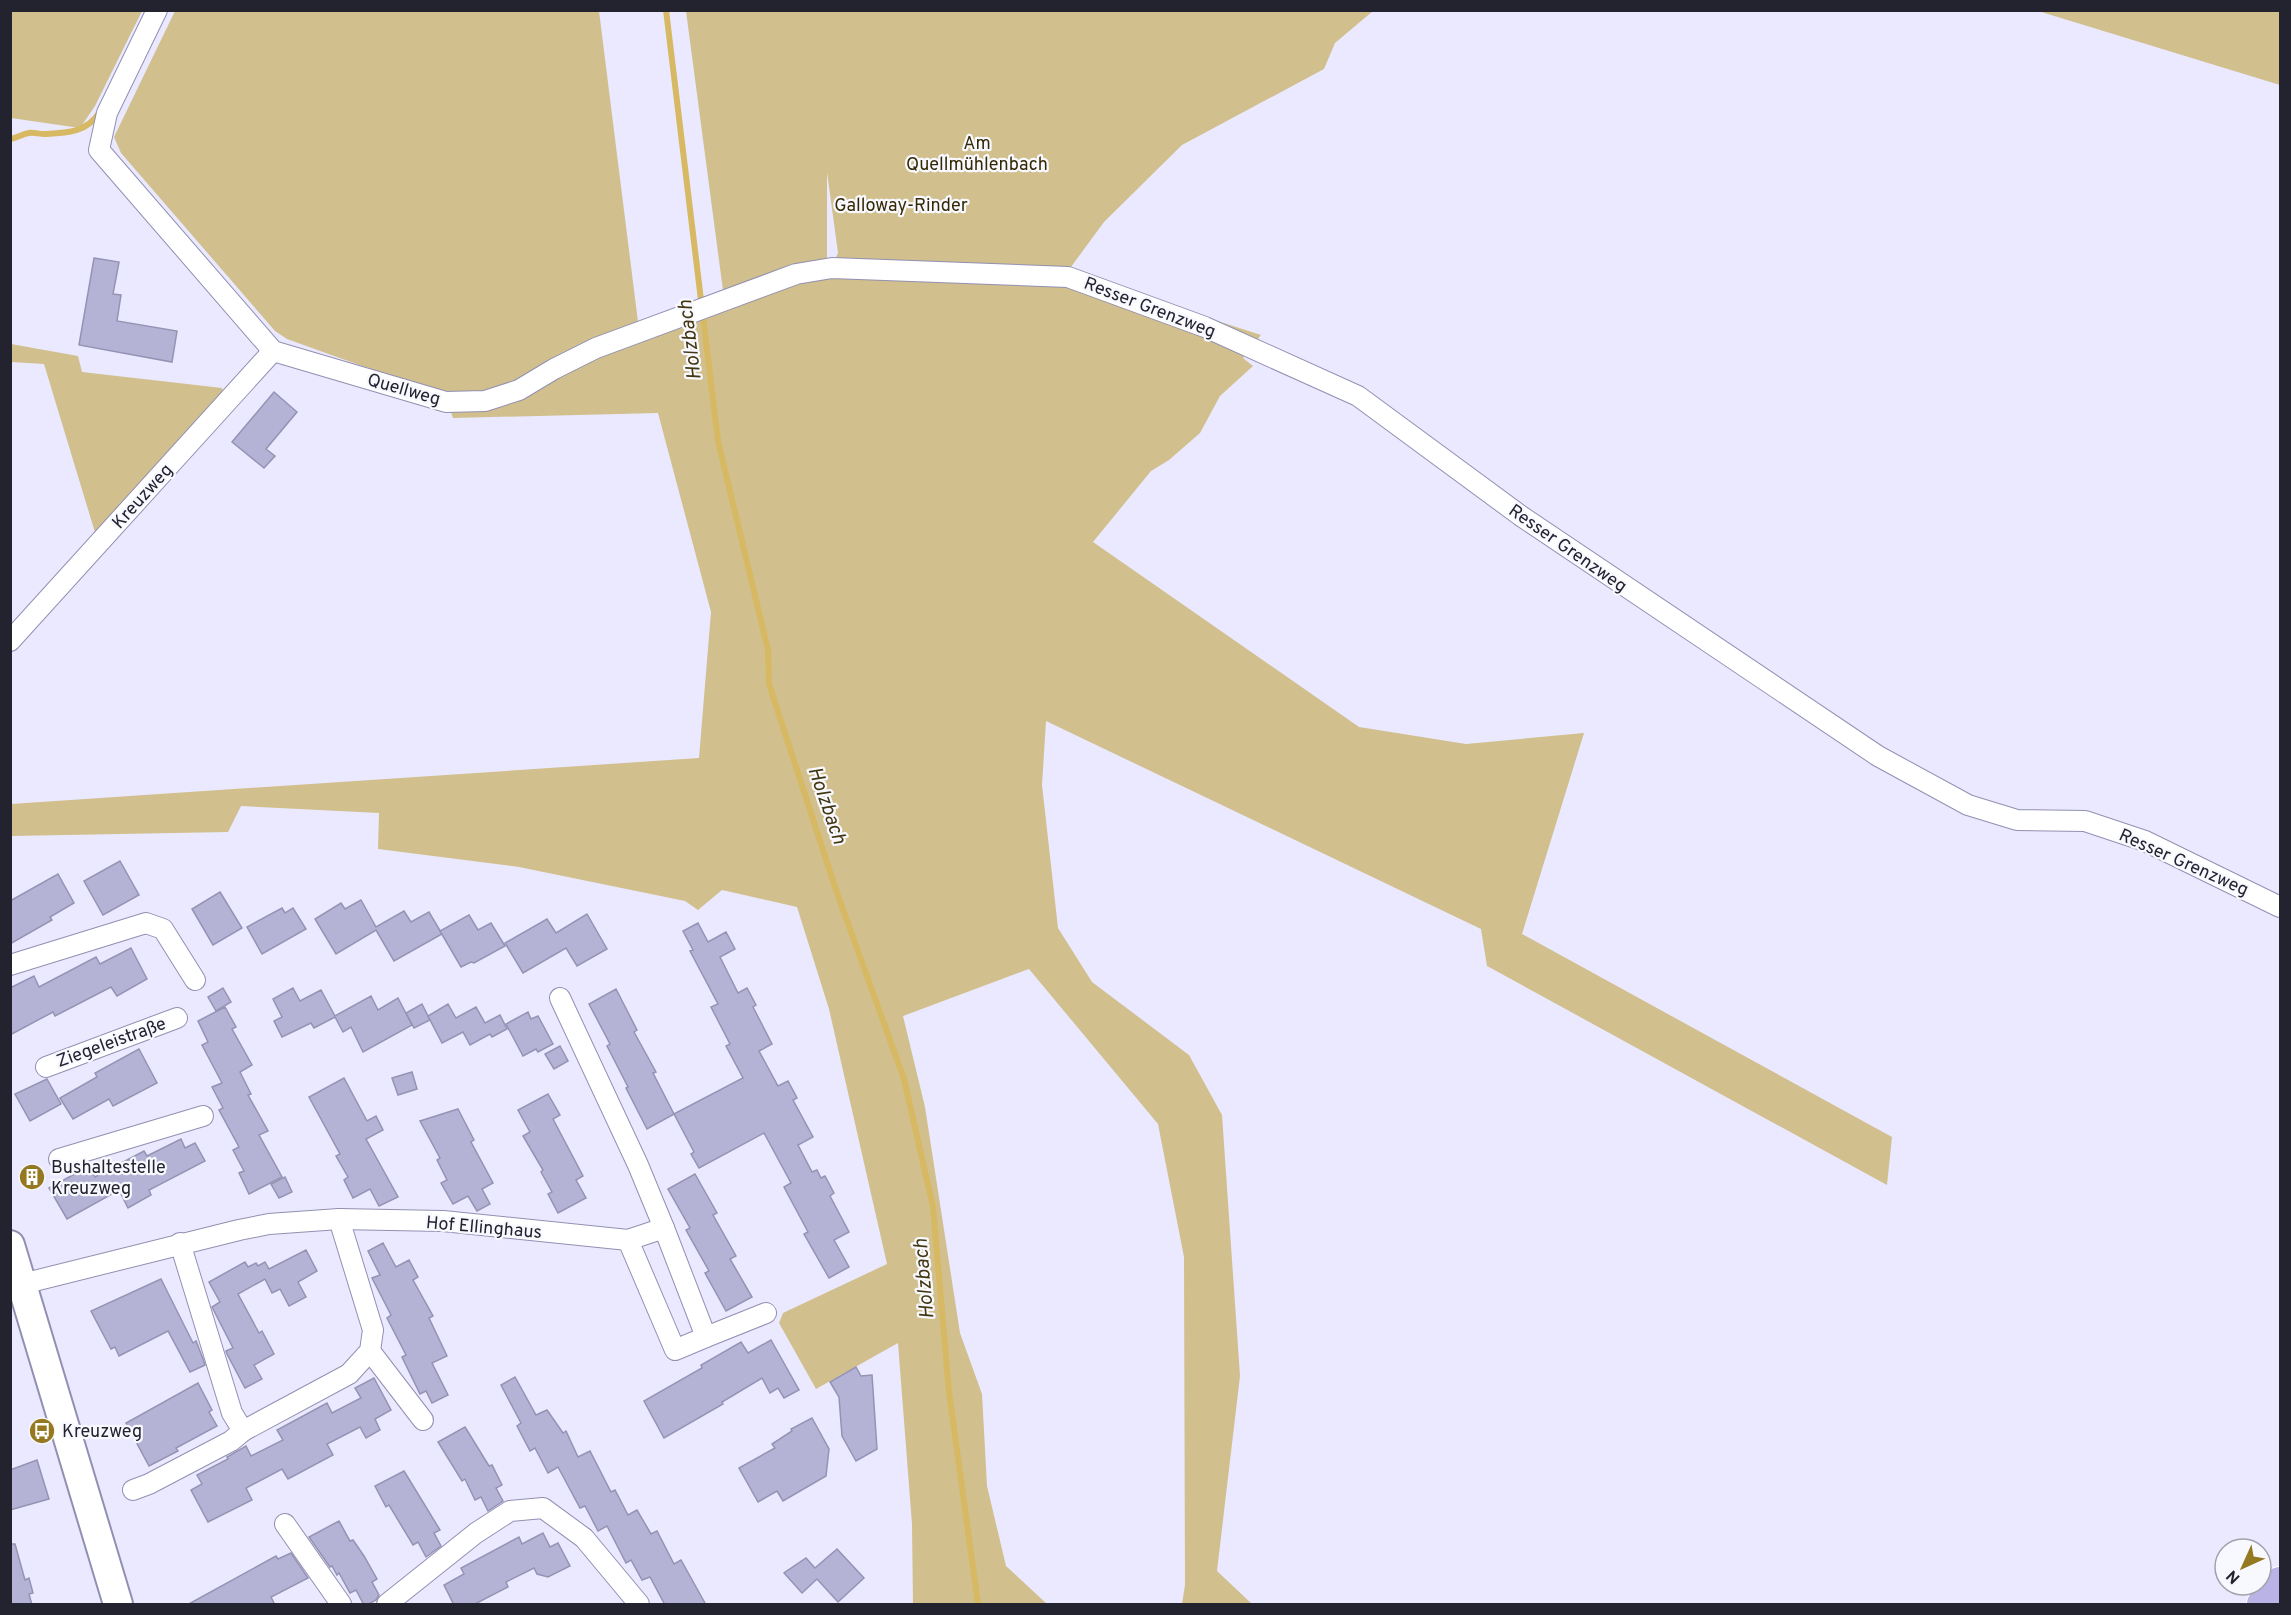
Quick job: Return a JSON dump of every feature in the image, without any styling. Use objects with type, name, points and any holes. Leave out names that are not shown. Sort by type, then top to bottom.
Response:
[{"type":"main road","points":[[10,1245],[118,1605]]},
{"type":"main road","points":[[2263,1605],[2280,1583]]},
{"type":"street","points":[[157,10],[106,113],[99,150],[273,351]]},
{"type":"street","name":"Quellweg","points":[[273,351],[446,402],[485,401],[519,390],[596,348],[796,274],[832,268]]},
{"type":"street","name":"Resser Grenzweg","points":[[832,268],[1068,277],[1205,327],[1358,396],[1521,516],[1878,756],[1968,805],[2017,820],[2085,821],[2145,841],[2280,907]]},
{"type":"street","name":"Kreuzweg","points":[[10,641],[273,351]]},
{"type":"street","points":[[10,965],[146,922],[163,929],[195,980]]},
{"type":"street","points":[[560,998],[638,1165],[706,1337]]},
{"type":"street","name":"Ziegeleistraße","points":[[46,1067],[177,1018]]},
{"type":"street","points":[[59,1159],[203,1116]]},
{"type":"street","points":[[133,1490],[231,1441],[243,1431],[349,1374],[370,1351],[373,1330],[339,1219]]},
{"type":"street","name":"Hof Ellinghaus","points":[[22,1284],[180,1243],[269,1224],[339,1219],[443,1221],[628,1240],[664,1228]]},
{"type":"street","points":[[628,1240],[675,1350],[766,1313]]},
{"type":"street","points":[[180,1243],[232,1413],[243,1431]]},
{"type":"street","points":[[370,1351],[423,1420]]},
{"type":"street","points":[[387,1605],[476,1533],[510,1510],[543,1508],[584,1538],[639,1605]]},
{"type":"street","points":[[285,1524],[340,1605]]},
{"type":"green space","points":[[11,10],[142,11],[95,106],[80,128],[11,118]]},
{"type":"green space","points":[[175,11],[599,11],[638,322],[829,272],[838,253],[827,172],[827,268],[724,298],[686,11],[1373,11],[1335,43],[1324,69],[1182,145],[1104,222],[1068,271],[1261,335],[1243,358],[1253,366],[1220,396],[1200,433],[1169,460],[1151,471],[1093,542],[1359,727],[1466,744],[1584,733],[1522,934],[1892,1137],[1887,1185],[1487,966],[1481,929],[1046,721],[1042,785],[1058,928],[1092,982],[1189,1055],[1222,1115],[1240,1376],[1217,1571],[1252,1604],[1182,1604],[1185,1585],[1184,1257],[1158,1124],[1029,969],[903,1016],[925,1107],[960,1333],[982,1394],[987,1486],[1006,1566],[1047,1604],[913,1604],[912,1524],[898,1343],[816,1389],[779,1323],[783,1313],[887,1264],[829,1009],[797,907],[722,890],[698,910],[685,901],[519,867],[378,849],[379,813],[241,806],[228,832],[11,836],[11,804],[699,758],[711,612],[658,413],[453,418],[445,395],[287,339],[275,331],[121,153],[114,137]]},
{"type":"green space","points":[[2038,11],[2280,11],[2280,85]]},
{"type":"green space","points":[[11,344],[78,356],[82,372],[222,388],[225,399],[97,539],[44,364],[11,362]]},
{"type":"building","points":[[94,258],[119,262],[113,294],[121,295],[117,321],[177,331],[172,362],[79,345]]},
{"type":"building","points":[[274,392],[297,412],[266,449],[275,456],[264,468],[232,442]]},
{"type":"building","points":[[120,861],[139,895],[103,915],[84,881]]},
{"type":"building","points":[[58,874],[74,903],[50,917],[52,920],[10,944],[10,901]]},
{"type":"building","points":[[220,892],[242,928],[213,945],[192,909]]},
{"type":"building","points":[[361,900],[376,927],[404,911],[411,922],[429,912],[442,934],[394,961],[376,930],[336,954],[315,919],[341,903],[345,909]]},
{"type":"building","points":[[282,908],[285,913],[293,908],[306,929],[262,954],[247,927]]},
{"type":"building","points":[[587,914],[607,949],[577,966],[566,948],[523,973],[505,943],[547,919],[556,933]]},
{"type":"building","points":[[469,915],[478,930],[491,923],[505,946],[474,963],[471,962],[461,967],[440,931]]},
{"type":"building","points":[[698,923],[708,942],[726,932],[735,949],[720,957],[738,993],[747,988],[756,1005],[753,1007],[772,1044],[759,1051],[778,1086],[788,1081],[797,1098],[793,1100],[813,1137],[798,1145],[812,1172],[817,1170],[821,1178],[825,1176],[834,1193],[830,1196],[849,1232],[834,1240],[849,1267],[829,1278],[804,1234],[808,1232],[784,1187],[791,1183],[764,1133],[699,1168],[691,1154],[694,1152],[674,1114],[743,1078],[726,1046],[730,1044],[711,1007],[718,1004],[690,951],[693,950],[683,931]]},
{"type":"building","points":[[131,948],[147,979],[117,996],[111,987],[55,1016],[53,1012],[10,1035],[10,988],[34,976],[39,987],[96,957],[100,964]]},
{"type":"building","points":[[223,988],[231,1002],[216,1011],[208,997]]},
{"type":"building","points":[[293,988],[300,1001],[321,990],[335,1016],[371,996],[378,1010],[398,998],[412,1025],[363,1052],[351,1027],[343,1032],[335,1017],[314,1028],[311,1023],[282,1037],[274,1021],[282,1017],[273,999]]},
{"type":"building","points":[[616,989],[674,1114],[647,1129],[607,1046],[610,1044],[589,1004]]},
{"type":"building","points":[[422,1004],[430,1020],[414,1028],[406,1013]]},
{"type":"building","points":[[448,1004],[456,1018],[476,1007],[485,1023],[500,1015],[507,1029],[492,1037],[490,1034],[470,1045],[463,1032],[442,1043],[428,1016]]},
{"type":"building","points":[[225,1007],[236,1027],[232,1029],[252,1065],[240,1072],[251,1094],[248,1095],[268,1131],[259,1135],[282,1177],[249,1194],[239,1173],[244,1171],[233,1150],[239,1147],[219,1110],[223,1108],[212,1087],[222,1083],[202,1045],[208,1042],[198,1021]]},
{"type":"building","points":[[528,1012],[531,1019],[538,1016],[553,1044],[538,1052],[536,1049],[523,1056],[506,1024]]},
{"type":"building","points":[[560,1046],[568,1061],[554,1069],[545,1054]]},
{"type":"building","points":[[139,1049],[157,1083],[113,1106],[109,1099],[73,1119],[60,1098],[97,1077],[95,1073]]},
{"type":"building","points":[[412,1072],[417,1089],[398,1095],[392,1078]]},
{"type":"building","points":[[344,1078],[367,1121],[376,1116],[383,1130],[366,1139],[398,1197],[379,1206],[370,1189],[353,1198],[344,1180],[348,1177],[336,1156],[340,1154],[309,1097]]},
{"type":"building","points":[[47,1079],[61,1104],[30,1121],[15,1094]]},
{"type":"building","points":[[548,1094],[560,1115],[553,1119],[583,1176],[576,1180],[586,1198],[558,1213],[548,1194],[552,1192],[541,1172],[543,1170],[523,1136],[530,1132],[518,1110]]},
{"type":"building","points":[[458,1109],[474,1140],[471,1142],[493,1183],[482,1189],[490,1204],[477,1211],[468,1196],[453,1204],[441,1183],[447,1180],[437,1160],[440,1158],[420,1121]]},
{"type":"building","points":[[181,1139],[185,1148],[195,1143],[205,1161],[149,1190],[151,1195],[128,1208],[119,1190],[67,1219],[49,1188],[89,1166],[95,1177],[144,1151],[147,1156]]},
{"type":"building","points":[[695,1174],[717,1213],[713,1215],[736,1256],[730,1259],[752,1297],[726,1311],[705,1273],[709,1271],[686,1230],[690,1228],[668,1189]]},
{"type":"building","points":[[285,1177],[292,1192],[279,1198],[271,1184]]},
{"type":"building","points":[[383,1243],[396,1267],[409,1260],[418,1277],[413,1280],[433,1316],[429,1318],[447,1356],[432,1363],[448,1395],[432,1403],[426,1391],[420,1394],[402,1357],[406,1355],[387,1318],[391,1315],[372,1278],[380,1275],[368,1251]]},
{"type":"building","points":[[306,1250],[317,1271],[298,1282],[306,1297],[289,1306],[280,1289],[272,1293],[265,1279],[238,1294],[259,1333],[262,1331],[274,1354],[254,1365],[262,1379],[245,1388],[227,1354],[226,1351],[233,1348],[212,1307],[220,1302],[209,1282],[245,1262],[248,1267],[256,1263],[258,1266],[265,1262],[269,1269]]},
{"type":"building","points":[[161,1279],[193,1343],[196,1341],[205,1365],[190,1372],[168,1331],[119,1356],[115,1347],[111,1349],[91,1311]]},
{"type":"building","points":[[771,1340],[799,1390],[784,1398],[778,1388],[770,1393],[762,1378],[722,1402],[723,1404],[664,1438],[644,1401],[702,1368],[701,1365],[741,1342],[748,1353]]},
{"type":"building","points":[[856,1367],[861,1376],[872,1375],[877,1449],[856,1461],[842,1436],[839,1397],[830,1382]]},
{"type":"building","points":[[515,1377],[536,1415],[547,1410],[563,1433],[566,1431],[578,1457],[590,1451],[611,1492],[615,1490],[628,1515],[637,1510],[651,1534],[657,1531],[674,1564],[681,1560],[706,1605],[665,1605],[650,1577],[642,1580],[631,1560],[626,1563],[607,1526],[598,1531],[585,1506],[580,1508],[558,1467],[548,1473],[535,1448],[530,1451],[517,1426],[521,1423],[501,1385]]},
{"type":"building","points":[[374,1378],[391,1410],[375,1419],[380,1430],[366,1438],[360,1427],[327,1444],[333,1455],[288,1479],[282,1469],[246,1488],[252,1500],[208,1522],[191,1490],[202,1484],[197,1475],[228,1459],[227,1457],[246,1446],[251,1456],[283,1440],[277,1430],[327,1403],[332,1413],[361,1398],[355,1388]]},
{"type":"building","points":[[198,1383],[212,1410],[209,1412],[217,1426],[176,1448],[178,1451],[149,1466],[126,1423]]},
{"type":"building","points":[[812,1418],[829,1449],[826,1476],[783,1501],[777,1491],[758,1502],[739,1468],[775,1448],[772,1444],[792,1431],[791,1429]]},
{"type":"building","points":[[465,1427],[489,1466],[492,1465],[502,1485],[496,1488],[503,1501],[488,1511],[481,1497],[475,1500],[465,1479],[462,1481],[438,1442]]},
{"type":"building","points":[[37,1460],[49,1499],[10,1510],[10,1470]]},
{"type":"building","points":[[404,1471],[440,1530],[434,1533],[441,1546],[426,1557],[418,1542],[413,1545],[389,1505],[386,1507],[375,1486]]},
{"type":"building","points":[[339,1521],[377,1579],[372,1582],[379,1595],[376,1600],[367,1605],[364,1605],[356,1590],[350,1593],[339,1573],[337,1575],[332,1566],[330,1567],[309,1537]]},
{"type":"building","points":[[543,1533],[550,1547],[558,1543],[570,1566],[548,1577],[537,1574],[534,1568],[506,1582],[508,1587],[473,1605],[454,1605],[444,1585],[464,1574],[461,1568],[519,1537],[522,1544]]},
{"type":"building","points":[[10,1544],[15,1544],[25,1580],[29,1578],[33,1593],[29,1594],[32,1605],[10,1605]]},
{"type":"building","points":[[837,1549],[864,1578],[838,1602],[817,1579],[802,1593],[784,1573],[806,1558],[815,1568]]},
{"type":"building","points":[[291,1553],[308,1578],[271,1597],[275,1605],[187,1605],[276,1556],[278,1559]]},
{"type":"waterway","name":"Holzbach","points":[[666,10],[718,441],[768,650],[769,684],[836,890],[904,1079],[933,1207],[949,1392],[978,1604]]},
{"type":"waterway","points":[[10,139],[31,133],[52,134],[82,128],[95,119],[100,112]]},
{"type":"place","name":"Bushaltestelle Kreuzweg","points":[[32,1177]]},
{"type":"place","name":"Kreuzweg","points":[[42,1431]]},
{"type":"park label","name":"Am Quellmühlenbach","points":[[977,153]]},
{"type":"park label","name":"Galloway-Rinder","points":[[901,205]]}]
